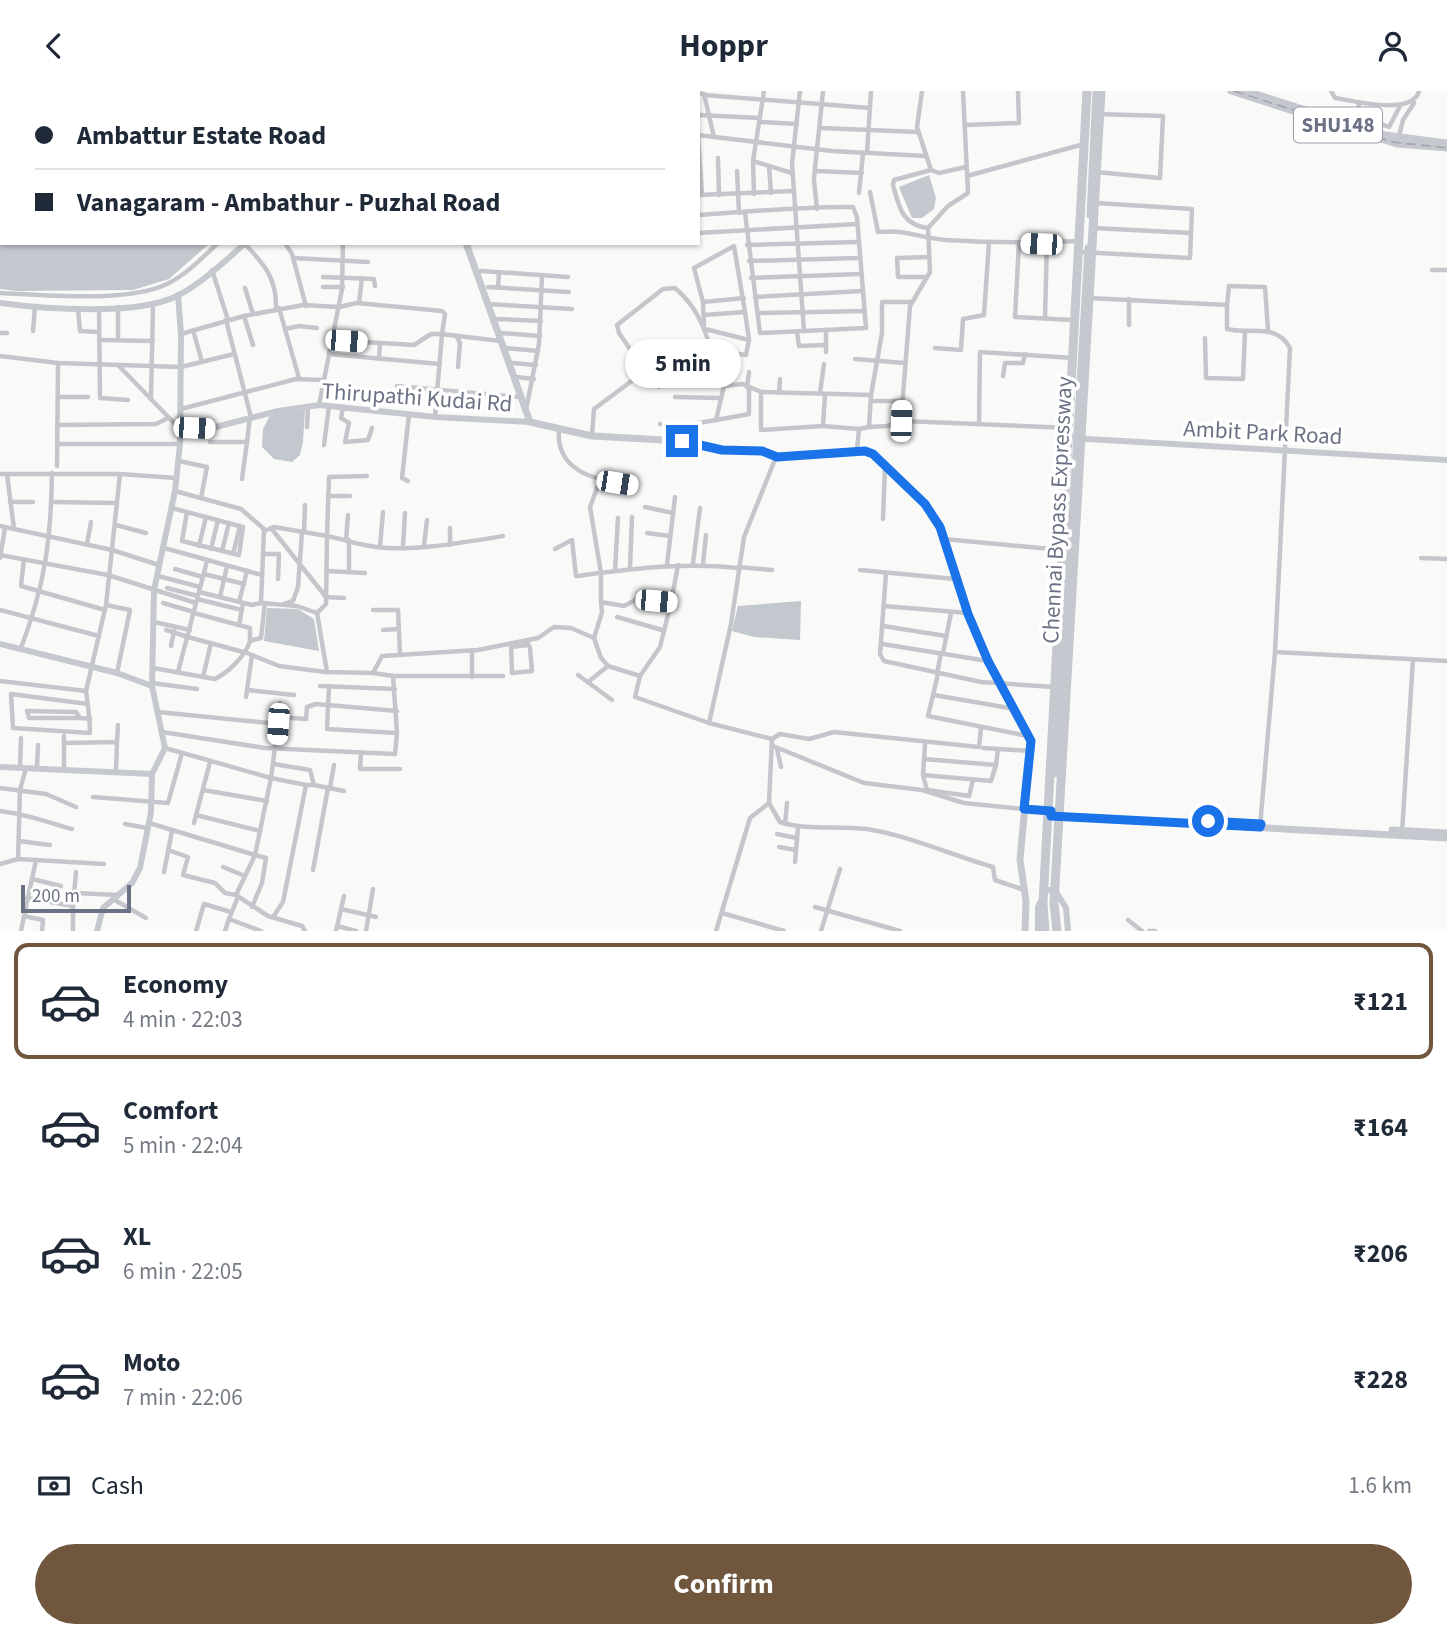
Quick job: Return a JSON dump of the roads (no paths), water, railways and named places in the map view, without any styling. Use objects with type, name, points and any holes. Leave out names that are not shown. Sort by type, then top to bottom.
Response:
[{"type":"highway","name":"Chennai Bypass Expressway","points":[[1045,931],[1043,903],[1089,91]]},
{"type":"highway","name":"Chennai Bypass Expressway","points":[[1057,931],[1054,902],[1098,91]]},
{"type":"main road","points":[[1073,439],[1071,428],[1074,359],[1084,252],[1089,228],[1092,172],[1089,91]]},
{"type":"main road","points":[[1049,890],[1073,439],[1084,297],[1084,252],[1081,241],[1098,91]]},
{"type":"main road","name":"SHU148","points":[[1231,91],[1398,141],[1444,145]]},
{"type":"main road","name":"SHU148","points":[[1246,91],[1398,141]]},
{"type":"main road","points":[[467,245],[530,422],[592,436],[682,441],[722,450],[762,451],[777,457],[857,450],[873,454],[934,515],[968,614],[988,661],[1030,736],[1032,751],[1020,860],[1025,931]]},
{"type":"main road","points":[[1024,809],[1069,815],[1260,826],[1447,833]]},
{"type":"main road","points":[[1402,833],[1447,838]]},
{"type":"street","points":[[754,194],[753,161],[764,91]]},
{"type":"street","points":[[800,91],[792,173],[804,331]]},
{"type":"street","points":[[817,209],[814,179],[823,91]]},
{"type":"street","points":[[859,193],[869,129],[870,91]]},
{"type":"street","points":[[922,91],[918,132],[931,170]]},
{"type":"street","points":[[901,421],[911,302],[930,272],[928,228],[948,206],[968,193],[963,91]]},
{"type":"street","points":[[965,125],[1019,123],[1018,91]]},
{"type":"street","points":[[1331,91],[1335,99],[1400,106],[1412,102],[1422,92]]},
{"type":"street","points":[[1398,141],[1409,108],[1422,92]]},
{"type":"street","points":[[700,93],[762,101],[870,108]]},
{"type":"street","points":[[700,98],[714,138]]},
{"type":"street","points":[[1357,126],[1360,116],[1359,102]]},
{"type":"street","points":[[1360,116],[1389,127],[1400,106]]},
{"type":"street","points":[[1092,172],[1160,178],[1163,116],[1095,114]]},
{"type":"street","points":[[700,115],[797,124]]},
{"type":"street","points":[[821,128],[918,132]]},
{"type":"street","points":[[700,135],[795,147],[925,156]]},
{"type":"street","points":[[967,176],[1090,143]]},
{"type":"street","points":[[718,158],[719,195]]},
{"type":"street","points":[[753,161],[792,173]]},
{"type":"street","points":[[769,166],[771,193]]},
{"type":"street","points":[[928,228],[915,226],[903,216],[893,185],[894,180],[931,170],[939,173],[966,167]]},
{"type":"street","points":[[700,215],[742,213],[795,211],[853,207],[858,224],[858,258],[866,328],[760,333],[746,229],[742,213],[738,195],[737,171]]},
{"type":"street","points":[[816,171],[862,173]]},
{"type":"street","points":[[700,195],[793,191]]},
{"type":"street","points":[[870,193],[878,232],[902,229],[928,239],[989,242],[1041,244],[1047,241],[1081,241]]},
{"type":"street","points":[[1084,252],[1190,258],[1192,209],[1090,203]]},
{"type":"street","points":[[700,233],[858,224]]},
{"type":"street","points":[[1089,228],[1191,233]]},
{"type":"street","points":[[1045,317],[1047,241]]},
{"type":"street","points":[[747,245],[857,242]]},
{"type":"street","points":[[935,348],[961,350],[963,319],[984,315],[989,242]]},
{"type":"street","points":[[1019,243],[1015,317],[1078,320]]},
{"type":"street","points":[[0,293],[97,296],[154,289],[177,279],[216,245]]},
{"type":"street","points":[[0,303],[78,308],[153,304],[178,295],[243,245]]},
{"type":"street","points":[[247,245],[272,276],[277,290],[278,309],[299,378]]},
{"type":"street","points":[[286,245],[293,258],[306,306]]},
{"type":"street","points":[[319,405],[330,340],[343,287],[343,245]]},
{"type":"street","points":[[711,350],[705,329],[703,302],[694,268],[731,246],[736,248],[744,298],[749,340],[746,355],[711,350],[659,387],[619,333],[617,325],[663,289],[675,288],[685,297],[705,329],[749,340]]},
{"type":"street","points":[[927,277],[898,277],[897,257],[929,257]]},
{"type":"street","points":[[293,258],[368,262]]},
{"type":"street","points":[[749,261],[858,258]]},
{"type":"street","points":[[212,270],[250,417],[242,479]]},
{"type":"street","points":[[1432,270],[1447,270]]},
{"type":"street","points":[[481,271],[568,277]]},
{"type":"street","points":[[498,287],[499,273]]},
{"type":"street","points":[[751,278],[860,274]]},
{"type":"street","points":[[526,412],[540,336],[542,275]]},
{"type":"street","points":[[323,277],[374,279],[375,286]]},
{"type":"street","points":[[331,277],[331,287]]},
{"type":"street","points":[[359,303],[362,278]]},
{"type":"street","points":[[1260,826],[1275,652],[1290,348],[1286,341],[1268,330],[1227,329],[1229,286],[1265,287],[1268,330]]},
{"type":"street","points":[[323,287],[343,287]]},
{"type":"street","points":[[488,287],[569,292]]},
{"type":"street","points":[[245,288],[253,314]]},
{"type":"street","points":[[755,297],[862,291]]},
{"type":"street","points":[[97,931],[103,908],[132,883],[140,868],[152,774],[165,748],[152,684],[154,590],[172,509],[179,461],[181,334],[178,295]]},
{"type":"street","points":[[1084,297],[1227,305]]},
{"type":"street","points":[[703,302],[744,298]]},
{"type":"street","points":[[1129,299],[1129,325]]},
{"type":"street","points":[[869,427],[883,302],[911,302]]},
{"type":"street","points":[[181,334],[244,316],[306,306],[339,307],[359,303],[442,311],[445,314],[435,417]]},
{"type":"street","points":[[486,303],[572,309]]},
{"type":"street","points":[[151,399],[153,304]]},
{"type":"street","points":[[33,331],[35,306]]},
{"type":"street","points":[[99,307],[100,398],[128,400]]},
{"type":"street","points":[[118,307],[118,340]]},
{"type":"street","points":[[78,308],[80,331],[98,332]]},
{"type":"street","points":[[758,313],[864,311]]},
{"type":"street","points":[[704,315],[745,312]]},
{"type":"street","points":[[244,316],[253,345]]},
{"type":"street","points":[[496,319],[541,321]]},
{"type":"street","points":[[285,330],[299,326],[317,328]]},
{"type":"street","points":[[826,330],[827,352]]},
{"type":"street","points":[[193,331],[202,362]]},
{"type":"street","points":[[1205,338],[1206,378],[1243,379],[1245,331]]},
{"type":"street","points":[[797,332],[799,346],[826,345]]},
{"type":"street","points":[[0,333],[7,333]]},
{"type":"street","points":[[330,340],[414,345],[431,334],[540,336]]},
{"type":"street","points":[[456,336],[460,343],[458,367]]},
{"type":"street","points":[[99,340],[153,341]]},
{"type":"street","points":[[379,359],[380,343]]},
{"type":"street","points":[[506,348],[538,351]]},
{"type":"street","points":[[979,424],[981,352],[1074,359]]},
{"type":"street","points":[[0,356],[58,363],[180,367],[234,354]]},
{"type":"street","points":[[329,354],[440,364]]},
{"type":"street","points":[[1003,376],[1005,363],[1023,363],[1025,354]]},
{"type":"street","points":[[855,359],[905,363]]},
{"type":"street","points":[[57,466],[58,363]]},
{"type":"street","points":[[513,363],[536,365]]},
{"type":"street","points":[[823,426],[824,364]]},
{"type":"street","points":[[117,365],[179,428]]},
{"type":"street","points":[[592,436],[594,409],[645,371]]},
{"type":"street","points":[[660,424],[685,426],[749,414],[749,372]]},
{"type":"street","points":[[716,420],[719,398],[724,386],[724,374],[717,373]]},
{"type":"street","points":[[516,377],[534,379]]},
{"type":"street","points":[[181,409],[299,378],[324,380]]},
{"type":"street","points":[[779,393],[780,379]]},
{"type":"street","points":[[724,386],[730,383],[761,392],[822,393],[902,401]]},
{"type":"street","points":[[397,386],[519,397]]},
{"type":"street","points":[[761,392],[761,430],[823,426],[859,429],[901,421],[1071,428]]},
{"type":"street","points":[[58,397],[88,397]]},
{"type":"street","points":[[676,397],[719,398]]},
{"type":"street","name":"Thirupathi Kudai Rd","points":[[179,428],[208,429],[250,417],[319,405],[435,417],[530,422]]},
{"type":"street","points":[[324,446],[330,406]]},
{"type":"street","points":[[307,427],[309,407]]},
{"type":"street","points":[[343,407],[341,418],[349,423],[345,442],[368,440],[372,428]]},
{"type":"street","points":[[408,481],[402,478],[409,414]]},
{"type":"street","points":[[57,425],[156,424],[168,418]]},
{"type":"street","points":[[682,441],[685,426]]},
{"type":"street","points":[[559,429],[558,443],[567,464],[600,480],[634,486]]},
{"type":"street","points":[[857,450],[859,429]]},
{"type":"street","name":"Ambit Park Road","points":[[1073,439],[1447,460]]},
{"type":"street","points":[[210,442],[247,442]]},
{"type":"street","points":[[57,444],[180,444]]},
{"type":"street","points":[[709,723],[731,624],[744,537],[777,457]]},
{"type":"street","points":[[179,461],[207,467],[201,498]]},
{"type":"street","points":[[883,519],[885,465]]},
{"type":"street","points":[[21,648],[41,591],[46,563],[50,537],[52,473]]},
{"type":"street","points":[[0,474],[120,474],[176,478]]},
{"type":"street","points":[[7,474],[13,529]]},
{"type":"street","points":[[88,704],[11,694],[13,728],[90,733],[90,719],[88,704],[86,691],[105,607],[120,474]]},
{"type":"street","points":[[317,613],[326,604],[328,496],[331,476],[367,476]]},
{"type":"street","points":[[594,638],[602,612],[601,573],[590,507],[600,480]]},
{"type":"street","points":[[175,491],[241,509],[264,531],[261,638],[250,641]]},
{"type":"street","points":[[328,496],[350,496]]},
{"type":"street","points":[[667,565],[675,497]]},
{"type":"street","points":[[10,502],[33,502]]},
{"type":"street","points":[[51,502],[117,503]]},
{"type":"street","points":[[281,605],[293,601],[301,567],[305,505]]},
{"type":"street","points":[[645,507],[657,512],[673,513]]},
{"type":"street","points":[[693,563],[700,508]]},
{"type":"street","points":[[172,509],[187,512],[240,526],[245,530],[239,555],[181,540],[187,512]]},
{"type":"street","points":[[380,547],[383,512]]},
{"type":"street","points":[[403,546],[405,513]]},
{"type":"street","points":[[348,515],[349,572]]},
{"type":"street","points":[[199,546],[206,517]]},
{"type":"street","points":[[615,571],[618,517]]},
{"type":"street","points":[[630,568],[632,517]]},
{"type":"street","points":[[211,549],[218,520]]},
{"type":"street","points":[[424,545],[427,520]]},
{"type":"street","points":[[87,544],[90,521]]},
{"type":"street","points":[[222,551],[229,523]]},
{"type":"street","points":[[116,525],[146,533]]},
{"type":"street","points":[[160,565],[112,550],[3,527],[0,557],[108,575],[178,598],[198,595],[220,597],[241,602],[297,606],[317,613]]},
{"type":"street","points":[[264,531],[271,528],[303,532],[380,547],[450,545],[503,536]]},
{"type":"street","points":[[271,528],[326,597]]},
{"type":"street","points":[[450,528],[450,545]]},
{"type":"street","points":[[648,533],[670,535]]},
{"type":"street","points":[[703,564],[706,535]]},
{"type":"street","points":[[944,539],[1067,550]]},
{"type":"street","points":[[555,549],[572,540],[575,576]]},
{"type":"street","points":[[163,548],[262,575]]},
{"type":"street","points":[[263,554],[279,554],[278,579]]},
{"type":"street","points":[[1421,558],[1447,559]]},
{"type":"street","points":[[24,559],[20,586],[105,607],[130,610],[117,673]]},
{"type":"street","points":[[178,672],[207,561]]},
{"type":"street","points":[[567,577],[693,563],[772,570]]},
{"type":"street","points":[[678,565],[660,647],[640,676],[635,697],[709,723],[772,740]]},
{"type":"street","points":[[220,597],[227,566]]},
{"type":"street","points":[[175,569],[244,584]]},
{"type":"street","points":[[860,570],[956,579]]},
{"type":"street","points":[[239,625],[247,571]]},
{"type":"street","points":[[327,571],[365,573]]},
{"type":"street","points":[[886,573],[880,654],[884,661],[938,674],[1000,684],[1059,687]]},
{"type":"street","points":[[158,576],[198,595]]},
{"type":"street","points":[[167,588],[242,610]]},
{"type":"street","points":[[326,597],[344,597]]},
{"type":"street","points":[[174,614],[178,598]]},
{"type":"street","points":[[600,602],[624,606],[638,599],[671,603]]},
{"type":"street","points":[[163,603],[250,628],[246,697]]},
{"type":"street","points":[[884,606],[968,614]]},
{"type":"street","points":[[0,610],[99,636]]},
{"type":"street","points":[[373,610],[398,610],[400,655]]},
{"type":"street","points":[[317,613],[327,672]]},
{"type":"street","points":[[951,613],[928,716],[1030,736]]},
{"type":"street","points":[[617,617],[662,630]]},
{"type":"street","points":[[154,622],[188,637],[249,654],[279,666],[393,676],[503,676]]},
{"type":"street","points":[[373,673],[382,656],[472,651],[526,643],[547,630],[561,626],[594,638],[608,666],[640,676]]},
{"type":"street","points":[[883,626],[946,636]]},
{"type":"street","points":[[171,646],[175,629]]},
{"type":"street","points":[[383,630],[399,629]]},
{"type":"street","points":[[166,630],[190,630]]},
{"type":"street","points":[[0,643],[152,684],[197,689]]},
{"type":"street","points":[[202,677],[211,643]]},
{"type":"street","points":[[511,645],[512,673],[530,673],[531,659],[526,643]]},
{"type":"street","points":[[882,644],[988,661]]},
{"type":"street","points":[[472,651],[472,677]]},
{"type":"street","points":[[1275,652],[1447,661]]},
{"type":"street","points":[[153,668],[215,679],[249,654]]},
{"type":"street","points":[[1402,833],[1413,659]]},
{"type":"street","points":[[588,683],[608,666]]},
{"type":"street","points":[[578,675],[612,700]]},
{"type":"street","points":[[162,731],[231,745],[395,754],[397,711],[393,676]]},
{"type":"street","points":[[0,681],[86,691]]},
{"type":"street","points":[[320,686],[395,689]]},
{"type":"street","points":[[329,686],[327,729],[397,733]]},
{"type":"street","points":[[248,689],[294,695]]},
{"type":"street","points":[[934,695],[1016,710]]},
{"type":"street","points":[[225,931],[255,855],[274,764],[280,703]]},
{"type":"street","points":[[279,717],[306,719],[310,705],[397,711]]},
{"type":"street","points":[[80,718],[76,712],[27,711],[29,717],[90,719]]},
{"type":"street","points":[[158,712],[278,724]]},
{"type":"street","points":[[116,772],[118,725]]},
{"type":"street","points":[[772,740],[780,734],[809,739],[834,732],[979,747],[981,728]]},
{"type":"street","points":[[64,736],[64,771]]},
{"type":"street","points":[[18,859],[18,813],[23,768],[21,738]]},
{"type":"street","points":[[772,740],[781,767]]},
{"type":"street","points":[[64,743],[117,742]]},
{"type":"street","points":[[37,768],[38,745]]},
{"type":"street","points":[[925,745],[923,775],[927,790],[969,796],[973,780]]},
{"type":"street","points":[[775,747],[769,803],[780,822],[798,827],[868,829],[898,837],[993,867],[995,880],[1024,890]]},
{"type":"street","points":[[775,747],[864,783],[922,790],[964,803],[1024,809]]},
{"type":"street","points":[[165,748],[271,778],[344,791]]},
{"type":"street","points":[[983,748],[1032,751]]},
{"type":"street","points":[[923,775],[993,781],[998,749]]},
{"type":"street","points":[[93,797],[170,801],[182,753]]},
{"type":"street","points":[[361,753],[360,769],[400,769]]},
{"type":"street","points":[[924,759],[996,765]]},
{"type":"street","points":[[194,823],[210,762]]},
{"type":"street","points":[[274,764],[310,770],[314,785]]},
{"type":"street","points":[[313,870],[334,765]]},
{"type":"street","points":[[0,768],[152,774]]},
{"type":"street","points":[[273,917],[283,902],[306,785]]},
{"type":"street","points":[[0,788],[46,794],[76,807]]},
{"type":"street","points":[[203,790],[267,801]]},
{"type":"street","points":[[716,931],[750,818],[769,803]]},
{"type":"street","points":[[785,824],[787,803]]},
{"type":"street","points":[[0,811],[36,816],[46,822],[72,829]]},
{"type":"street","points":[[196,815],[260,831]]},
{"type":"street","points":[[125,824],[147,825],[172,831],[266,858],[262,883],[252,907]]},
{"type":"street","points":[[794,862],[798,827]]},
{"type":"street","points":[[164,872],[172,831]]},
{"type":"street","points":[[777,834],[797,838]]},
{"type":"street","points":[[19,841],[50,845]]},
{"type":"street","points":[[779,847],[796,850]]},
{"type":"street","points":[[168,850],[188,857],[183,875],[215,883],[225,893],[237,896],[273,917],[302,926],[305,931]]},
{"type":"street","points":[[0,864],[18,859],[104,864]]},
{"type":"street","points":[[21,931],[36,860]]},
{"type":"street","points":[[223,867],[245,876]]},
{"type":"street","points":[[821,931],[840,869]]},
{"type":"street","points":[[72,931],[76,872]]},
{"type":"street","points":[[32,879],[61,886]]},
{"type":"street","points":[[366,931],[373,889]]},
{"type":"street","points":[[1038,931],[1038,907],[1049,890],[1062,899],[1066,908],[1068,931]]},
{"type":"street","points":[[75,894],[115,897],[146,918]]},
{"type":"street","points":[[344,896],[336,928],[356,931]]},
{"type":"street","points":[[27,898],[73,907]]},
{"type":"street","points":[[196,931],[204,904],[231,912]]},
{"type":"street","points":[[815,907],[900,931]]},
{"type":"street","points":[[341,909],[376,917]]},
{"type":"street","points":[[722,913],[784,931]]},
{"type":"street","points":[[24,916],[43,920],[42,931]]},
{"type":"street","points":[[229,919],[261,931]]},
{"type":"street","points":[[1128,920],[1142,931]]},
{"type":"street","points":[[1149,931],[1155,931]]},
{"type":"railway","points":[[1234,91],[1393,142],[1447,148]]}]
